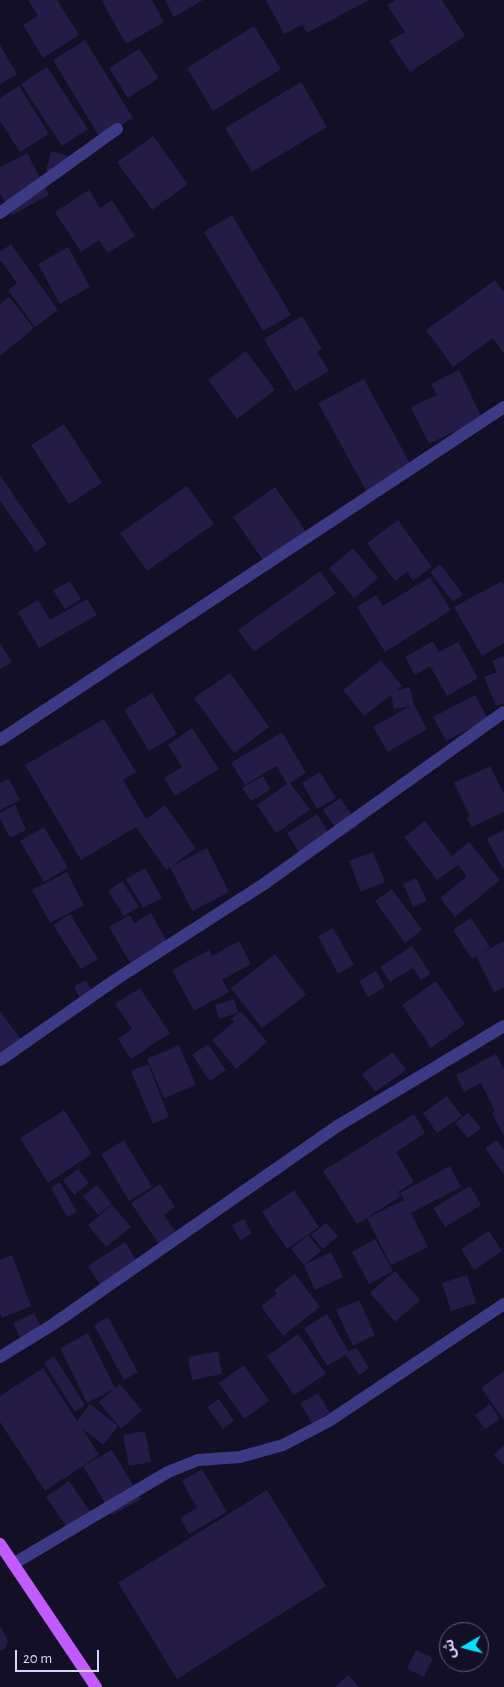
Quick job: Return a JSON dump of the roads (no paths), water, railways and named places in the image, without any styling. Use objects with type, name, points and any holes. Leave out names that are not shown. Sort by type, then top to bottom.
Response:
[{"type":"main road","points":[[0,1544],[96,1687]]},
{"type":"street","points":[[0,213],[117,129]]},
{"type":"street","points":[[0,740],[504,407]]},
{"type":"street","points":[[0,1060],[115,980],[264,884],[504,712]]},
{"type":"street","points":[[0,1357],[52,1325],[336,1127],[504,1026]]},
{"type":"street","points":[[13,1564],[168,1472],[198,1460],[240,1457],[283,1445],[329,1421],[504,1304]]}]
